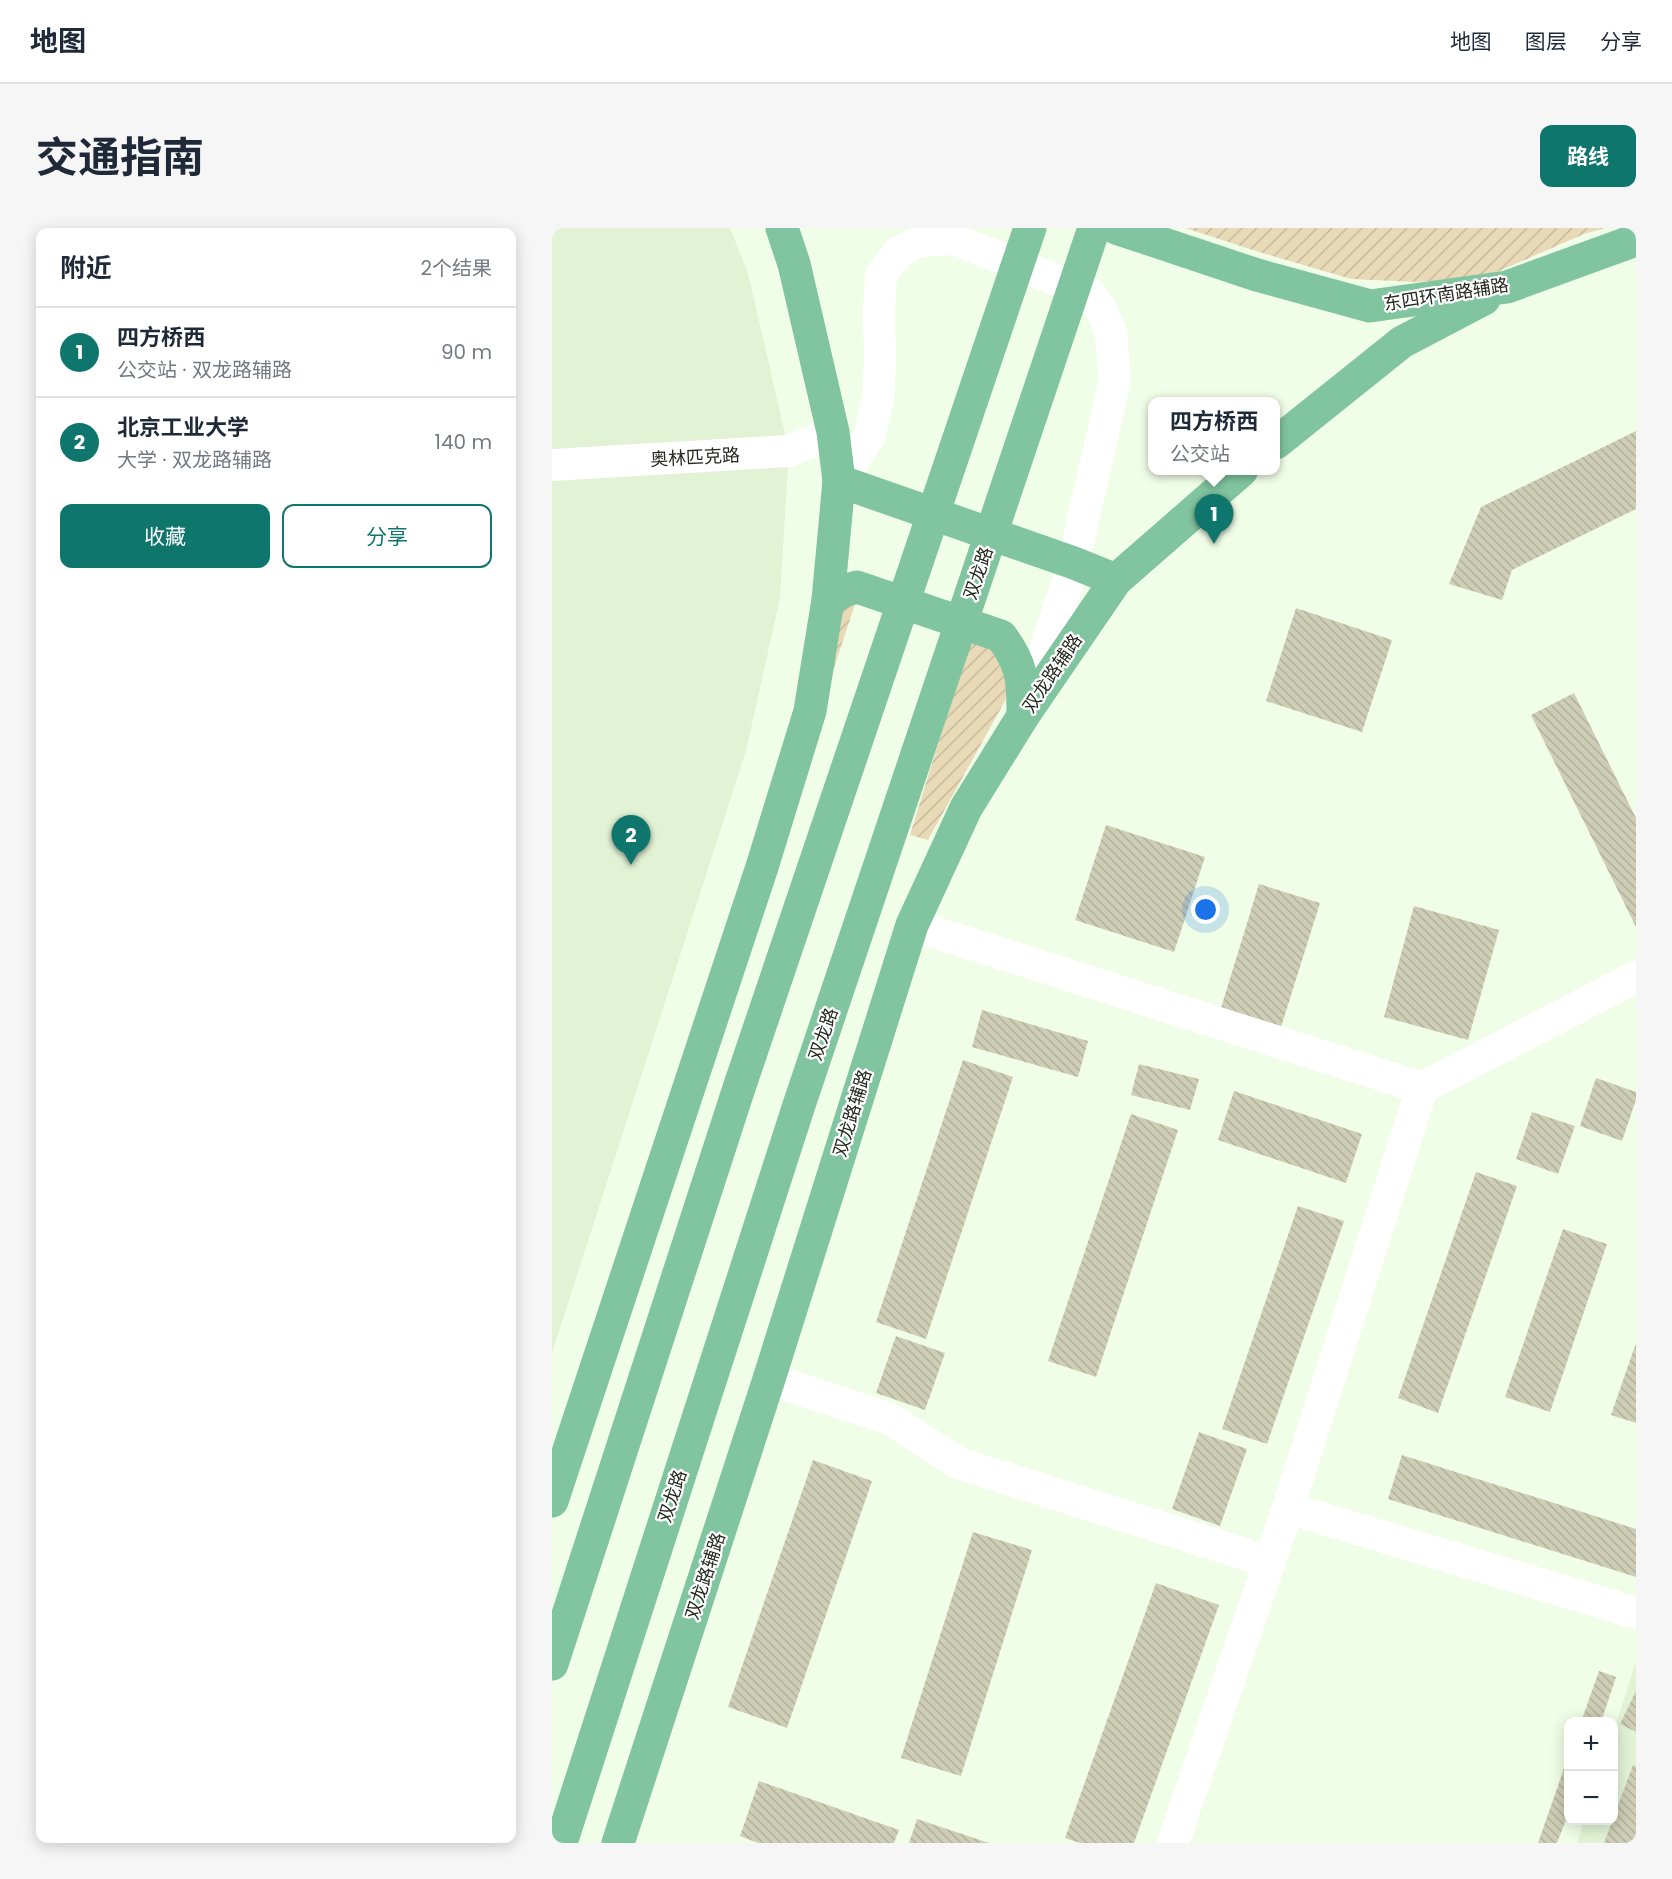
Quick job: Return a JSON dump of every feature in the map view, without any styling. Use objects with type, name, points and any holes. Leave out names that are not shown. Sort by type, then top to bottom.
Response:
[{"type":"main road","points":[[552,1502],[758,878],[810,711],[828,600],[840,481],[833,432],[794,264],[782,228]]},
{"type":"main road","points":[[552,1664],[739,1088],[1030,228]]},
{"type":"main road","name":"双龙路","points":[[561,1843],[798,1105],[1094,228]]},
{"type":"main road","name":"东四环南路辅路","points":[[1116,228],[1257,275],[1370,306],[1507,287],[1636,240]]},
{"type":"main road","points":[[1280,439],[1402,342],[1507,287]]},
{"type":"main road","name":"双龙路辅路","points":[[618,1843],[769,1379],[912,925],[966,808],[1023,716],[1116,580],[1237,475]]},
{"type":"main road","points":[[840,481],[1074,563],[1116,580]]},
{"type":"main road","points":[[828,600],[857,587],[1001,636],[1021,672],[1023,716]]},
{"type":"street","points":[[840,481],[870,435],[880,364],[881,276],[900,252],[919,241],[953,239],[1089,293],[1101,309],[1111,333],[1115,381],[1074,563],[1023,716]]},
{"type":"street","name":"奥林匹克路","points":[[552,465],[789,451],[833,432]]},
{"type":"street","points":[[912,925],[1422,1088]]},
{"type":"street","points":[[1173,1843],[1288,1508],[1422,1088],[1636,977]]},
{"type":"street","points":[[769,1379],[890,1419],[958,1464],[1270,1562]]},
{"type":"street","points":[[1288,1508],[1636,1613]]},
{"type":"shaded area","points":[[552,228],[730,228],[748,273],[789,451],[780,598],[746,751],[552,1353]]},
{"type":"shaded area","points":[[1185,228],[1605,228],[1584,234],[1483,278],[1416,282],[1351,279]]},
{"type":"shaded area","points":[[857,598],[807,751],[837,608]]},
{"type":"shaded area","points":[[972,634],[991,640],[1011,680],[1005,701],[928,840],[910,835]]},
{"type":"shaded area","points":[[1636,1661],[1636,1843],[1577,1843],[1583,1825],[1618,1825],[1618,1718]]},
{"type":"building","points":[[1636,431],[1636,509],[1512,570],[1502,600],[1449,584],[1481,507]]},
{"type":"building","points":[[1296,608],[1392,640],[1362,732],[1266,701]]},
{"type":"building","points":[[1574,693],[1636,818],[1636,927],[1531,715]]},
{"type":"building","points":[[1106,825],[1205,857],[1174,952],[1075,920]]},
{"type":"building","points":[[1259,884],[1320,903],[1281,1027],[1221,1008]]},
{"type":"building","points":[[1414,906],[1499,930],[1468,1040],[1384,1017]]},
{"type":"building","points":[[982,1010],[1088,1041],[1078,1077],[972,1047]]},
{"type":"building","points":[[963,1060],[1013,1077],[926,1339],[876,1322]]},
{"type":"building","points":[[1139,1064],[1199,1079],[1190,1110],[1131,1095]]},
{"type":"building","points":[[1596,1078],[1636,1092],[1636,1100],[1622,1141],[1580,1126]]},
{"type":"building","points":[[1234,1091],[1362,1134],[1346,1183],[1218,1140]]},
{"type":"building","points":[[1532,1112],[1575,1126],[1558,1174],[1516,1159]]},
{"type":"building","points":[[1131,1114],[1178,1130],[1096,1377],[1048,1361]]},
{"type":"building","points":[[1476,1172],[1517,1186],[1438,1413],[1398,1398]]},
{"type":"building","points":[[1298,1206],[1344,1221],[1267,1444],[1222,1429]]},
{"type":"building","points":[[1563,1229],[1607,1244],[1550,1412],[1505,1397]]},
{"type":"building","points":[[896,1336],[945,1353],[925,1410],[876,1393]]},
{"type":"building","points":[[1636,1343],[1636,1423],[1611,1415]]},
{"type":"building","points":[[1199,1432],[1247,1449],[1220,1526],[1172,1509]]},
{"type":"building","points":[[1402,1455],[1636,1529],[1636,1577],[1388,1499]]},
{"type":"building","points":[[813,1460],[872,1481],[787,1728],[728,1707]]},
{"type":"building","points":[[973,1532],[1032,1550],[961,1776],[901,1758]]},
{"type":"building","points":[[1156,1583],[1219,1605],[1134,1843],[1080,1843],[1065,1838]]},
{"type":"building","points":[[1599,1671],[1616,1677],[1603,1717],[1583,1717]]},
{"type":"building","points":[[1636,1691],[1636,1732],[1620,1724]]},
{"type":"building","points":[[1633,1765],[1636,1766],[1636,1843],[1604,1843],[1611,1825],[1618,1825],[1618,1805]]},
{"type":"building","points":[[1564,1768],[1564,1825],[1557,1843],[1538,1843]]},
{"type":"building","points":[[759,1781],[899,1830],[894,1843],[758,1843],[740,1836]]},
{"type":"building","points":[[917,1819],[989,1843],[909,1843]]},
{"type":"place","name":"四方桥西","points":[[1214,544]]},
{"type":"place","name":"北京工业大学","points":[[631,865]]}]
